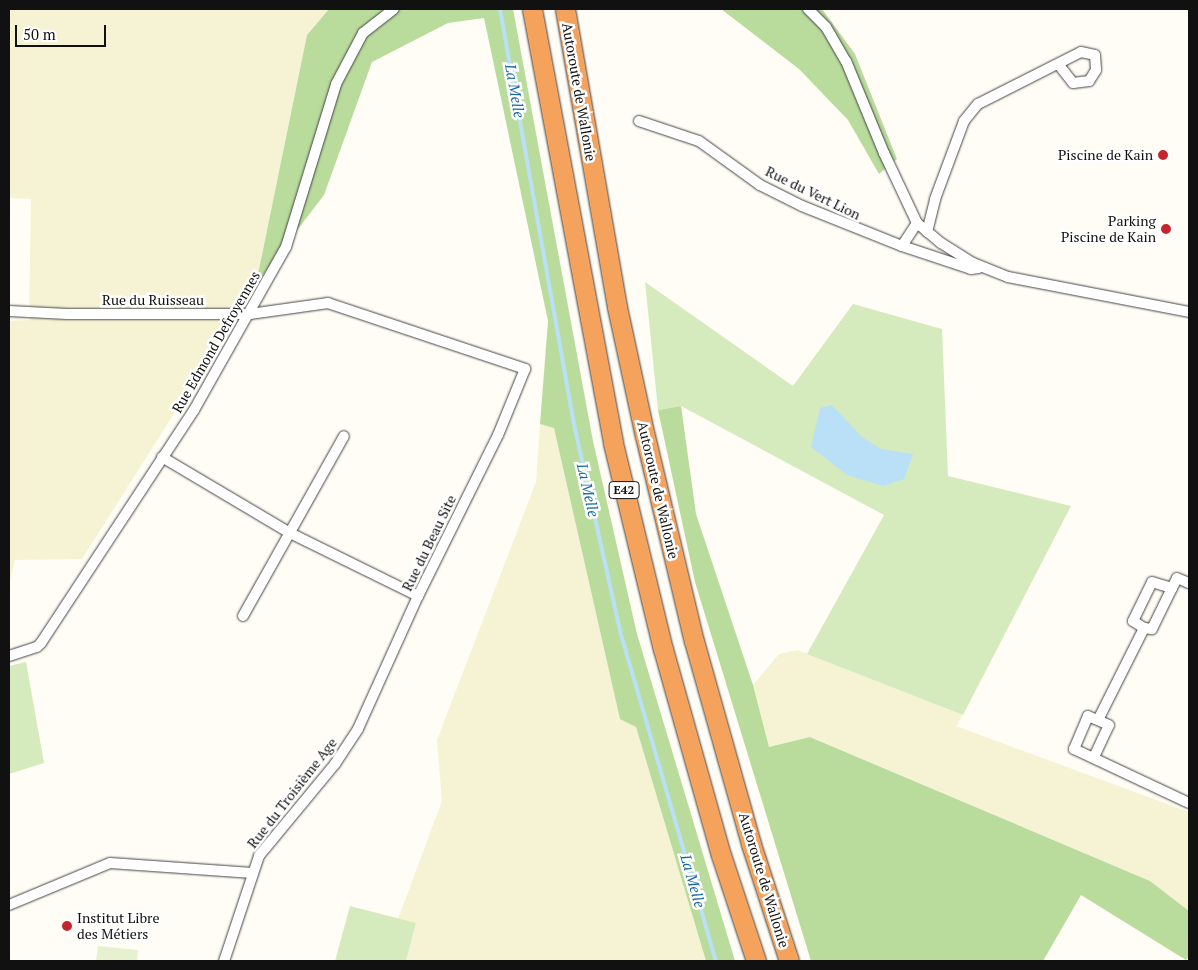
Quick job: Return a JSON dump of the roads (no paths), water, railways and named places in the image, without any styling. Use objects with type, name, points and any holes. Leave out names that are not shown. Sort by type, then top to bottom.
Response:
[{"type":"highway","name":"E42","points":[[532,9],[583,296],[613,443],[663,649],[721,855],[756,961]]},
{"type":"highway","name":"Autoroute de Wallonie","points":[[565,9],[617,307],[645,436],[694,641],[751,844],[789,961]]},
{"type":"street","name":"Rue Edmond Defroyennes","points":[[9,656],[37,647],[41,642],[194,410],[250,314],[286,247],[336,84],[363,33],[394,9]]},
{"type":"street","points":[[808,9],[826,27],[846,61],[884,153],[917,223],[927,232],[985,268],[1008,276],[1189,312]]},
{"type":"street","points":[[927,232],[935,199],[964,121],[978,104],[1059,65]]},
{"type":"street","name":"Rue du Vert Lion","points":[[640,121],[699,141],[760,185],[856,230],[971,269],[985,268]]},
{"type":"street","points":[[902,246],[917,223]]},
{"type":"street","name":"Rue du Ruisseau","points":[[9,311],[67,314],[250,314],[328,303],[526,369]]},
{"type":"street","name":"Rue du Beau Site","points":[[358,729],[418,596],[498,435],[526,369]]},
{"type":"street","points":[[243,616],[344,436]]},
{"type":"street","points":[[162,457],[290,533],[418,596]]},
{"type":"street","points":[[1172,588],[1152,582],[1133,621],[1144,628],[1152,629],[1177,578],[1189,583]]},
{"type":"street","points":[[1098,720],[1144,628]]},
{"type":"street","points":[[1094,757],[1109,725],[1088,716],[1074,749],[1189,803]]},
{"type":"street","name":"Rue du Troisième Age","points":[[224,961],[259,856],[273,835],[335,764],[358,729]]},
{"type":"street","points":[[9,905],[110,863],[253,873]]},
{"type":"water","points":[[832,405],[862,437],[881,449],[913,454],[904,479],[883,486],[847,475],[811,447],[820,408]]},
{"type":"waterway","name":"La Melle","points":[[500,9],[575,429],[620,631],[716,961]]},
{"type":"place","name":"Piscine de Kain","points":[[1163,155]]},
{"type":"place","name":"Parking Piscine de Kain","points":[[1166,229]]},
{"type":"place","name":"Institut Libre des Métiers","points":[[67,926]]}]
